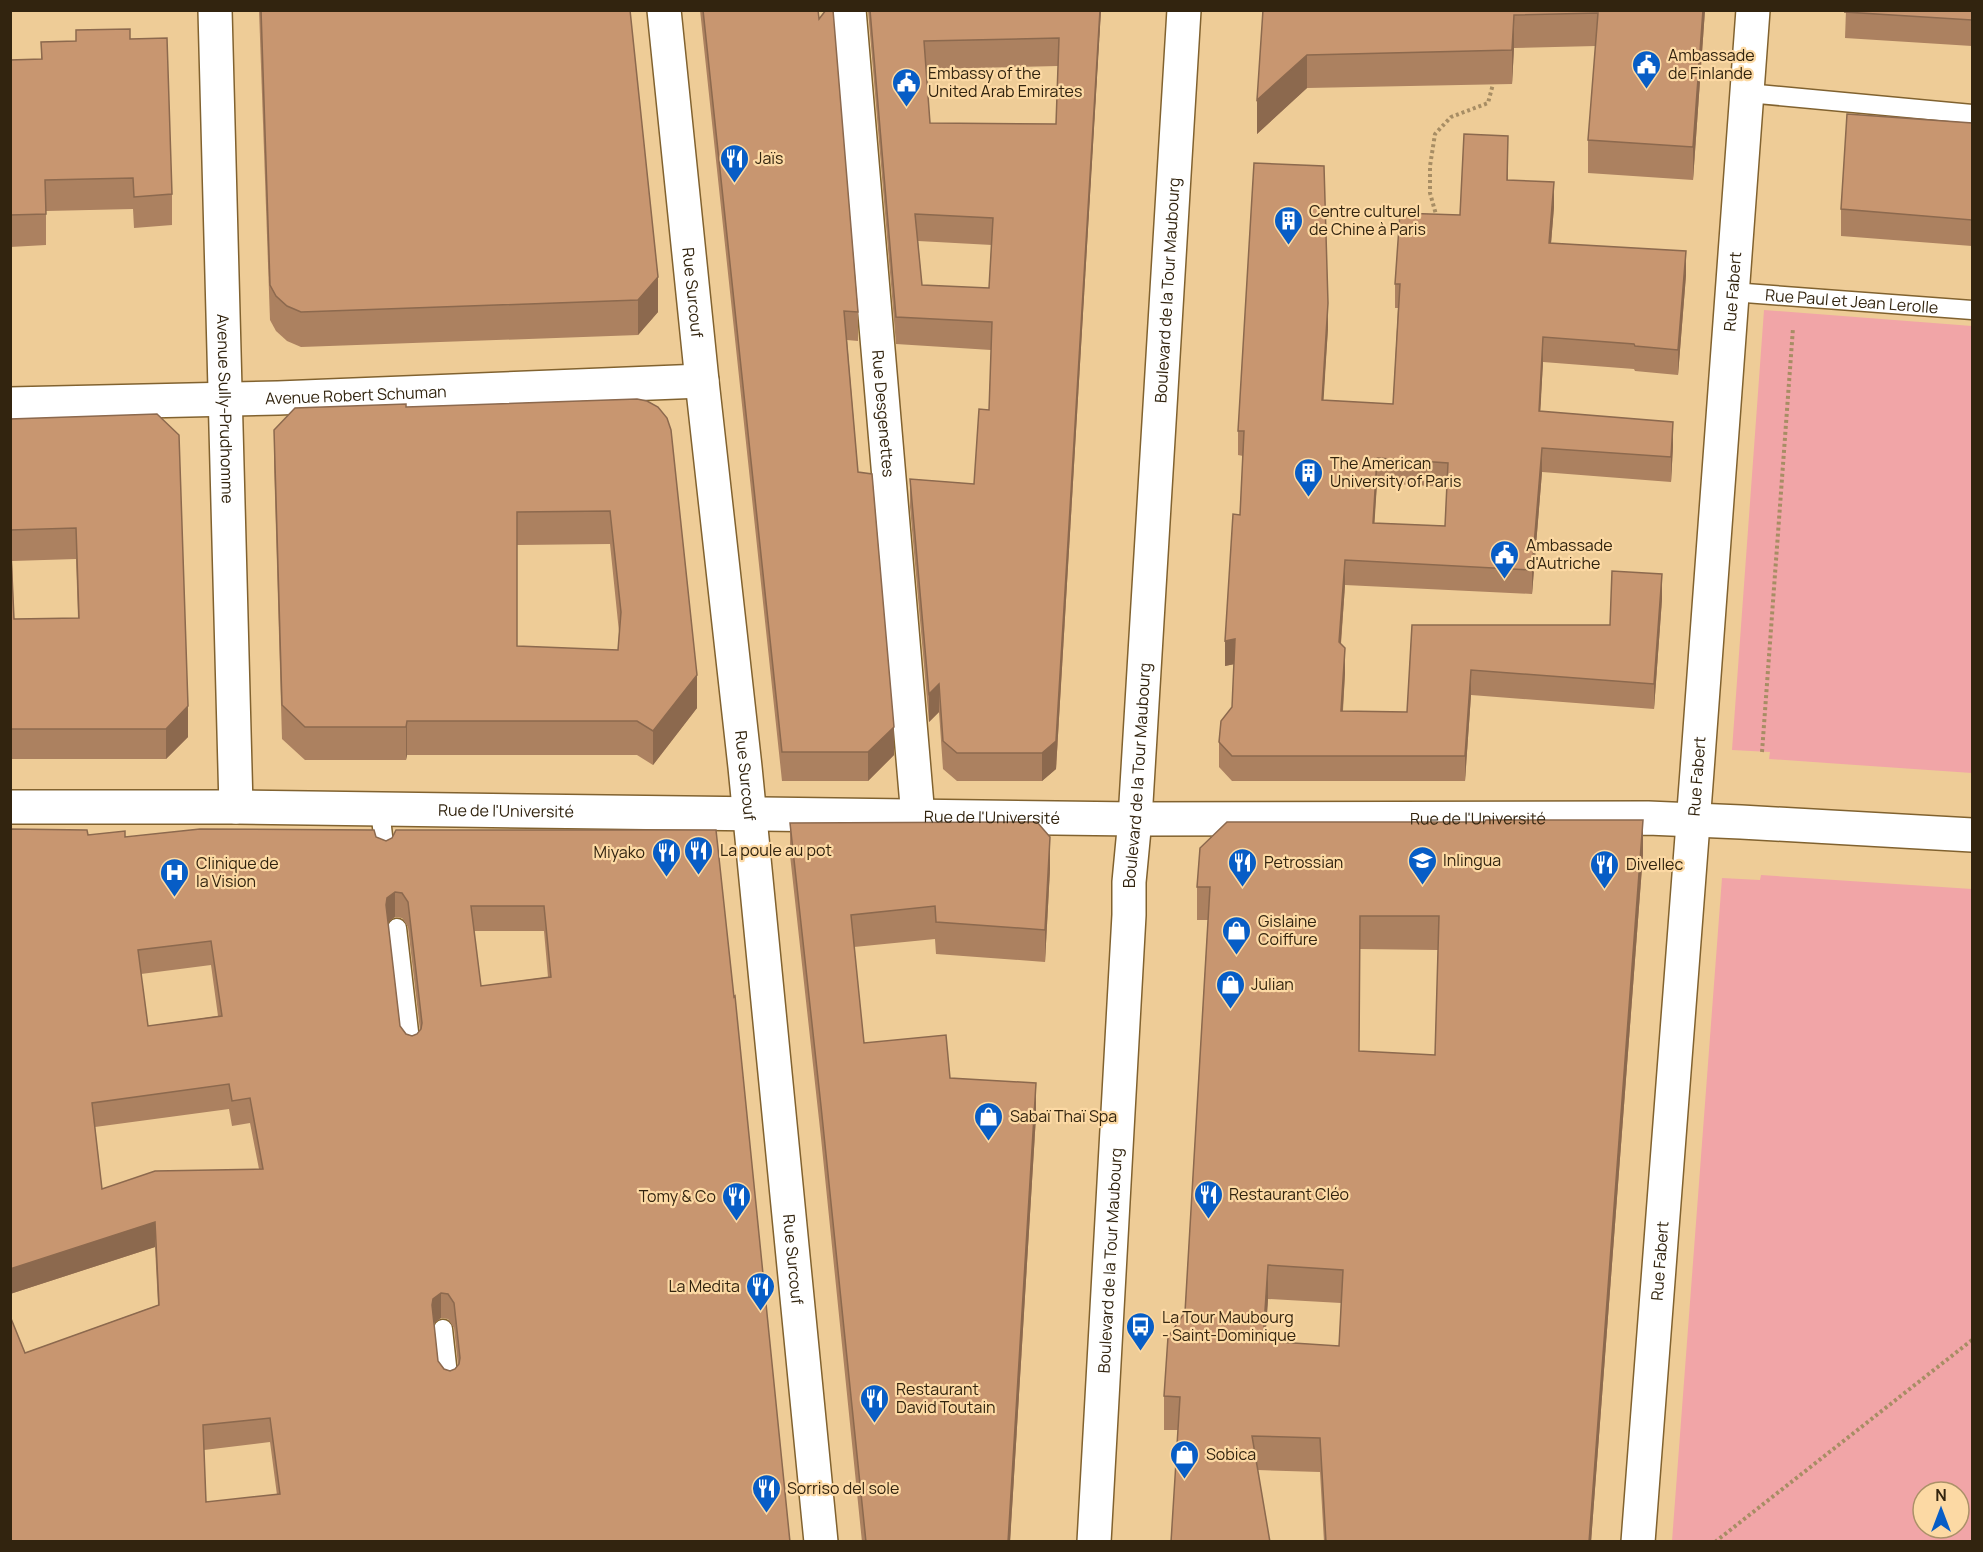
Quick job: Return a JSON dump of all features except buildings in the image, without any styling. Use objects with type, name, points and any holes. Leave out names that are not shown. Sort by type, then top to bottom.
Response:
[{"type":"street","name":"Avenue Sully-Prudhomme","points":[[215,10],[236,807]]},
{"type":"street","name":"Rue Surcouf","points":[[664,10],[750,814],[821,1542]]},
{"type":"street","name":"Rue Desgenettes","points":[[849,10],[918,817]]},
{"type":"street","name":"Boulevard de la Tour Maubourg","points":[[1094,1542],[1130,882],[1184,10]]},
{"type":"street","name":"Rue Fabert","points":[[1638,1542],[1753,10]]},
{"type":"street","name":"Avenue Robert Schuman","points":[[10,404],[226,399],[702,381]]},
{"type":"street","name":"Rue de l'Université","points":[[10,807],[236,807],[1135,819],[1648,818],[1972,835]]},
{"type":"lane","points":[[1746,93],[1972,114]]},
{"type":"lane","name":"Rue Paul et Jean Lerolle","points":[[1732,292],[1972,310]]},
{"type":"lane","points":[[380,809],[386,854]]},
{"type":"lane","points":[[396,928],[411,1049]]},
{"type":"lane","points":[[442,1329],[449,1384]]},
{"type":"path","points":[[1438,221],[1430,193],[1430,166],[1435,134],[1451,117],[1488,103],[1492,84]]},
{"type":"path","points":[[1762,752],[1794,324]]},
{"type":"path","points":[[1715,1542],[1972,1340]]},
{"type":"shaded area","points":[[1764,310],[1972,326],[1972,773],[1769,759],[1770,752],[1732,750]]},
{"type":"shaded area","points":[[1761,875],[1972,889],[1972,1541],[1672,1541],[1722,878],[1760,880]]},
{"type":"place","name":"Ambassade de Finlande","points":[[1647,90]]},
{"type":"place","name":"Embassy of the United Arab Emirates","points":[[907,108]]},
{"type":"place","name":"Jaïs","points":[[734,184]]},
{"type":"place","name":"Centre culturel de Chine à Paris","points":[[1288,246]]},
{"type":"place","name":"The American University of Paris","points":[[1309,498]]},
{"type":"place","name":"Ambassade d'Autriche","points":[[1505,580]]},
{"type":"place","name":"La poule au pot","points":[[699,876]]},
{"type":"place","name":"Miyako","points":[[666,878]]},
{"type":"place","name":"Inlingua","points":[[1422,886]]},
{"type":"place","name":"Petrossian","points":[[1243,888]]},
{"type":"place","name":"Divellec","points":[[1605,890]]},
{"type":"place","name":"Clinique de la Vision","points":[[175,898]]},
{"type":"place","name":"Gislaine Coiffure","points":[[1237,956]]},
{"type":"place","name":"Julian","points":[[1230,1010]]},
{"type":"place","name":"Sabaï Thaï Spa","points":[[989,1142]]},
{"type":"place","name":"Restaurant Cléo","points":[[1208,1220]]},
{"type":"place","name":"Tomy & Co","points":[[737,1222]]},
{"type":"place","name":"La Medita","points":[[761,1312]]},
{"type":"place","name":"La Tour Maubourg - Saint-Dominique","points":[[1141,1352]]},
{"type":"place","name":"Restaurant David Toutain","points":[[875,1424]]},
{"type":"place","name":"Sobica","points":[[1185,1480]]},
{"type":"place","name":"Sorriso del sole","points":[[766,1514]]}]
